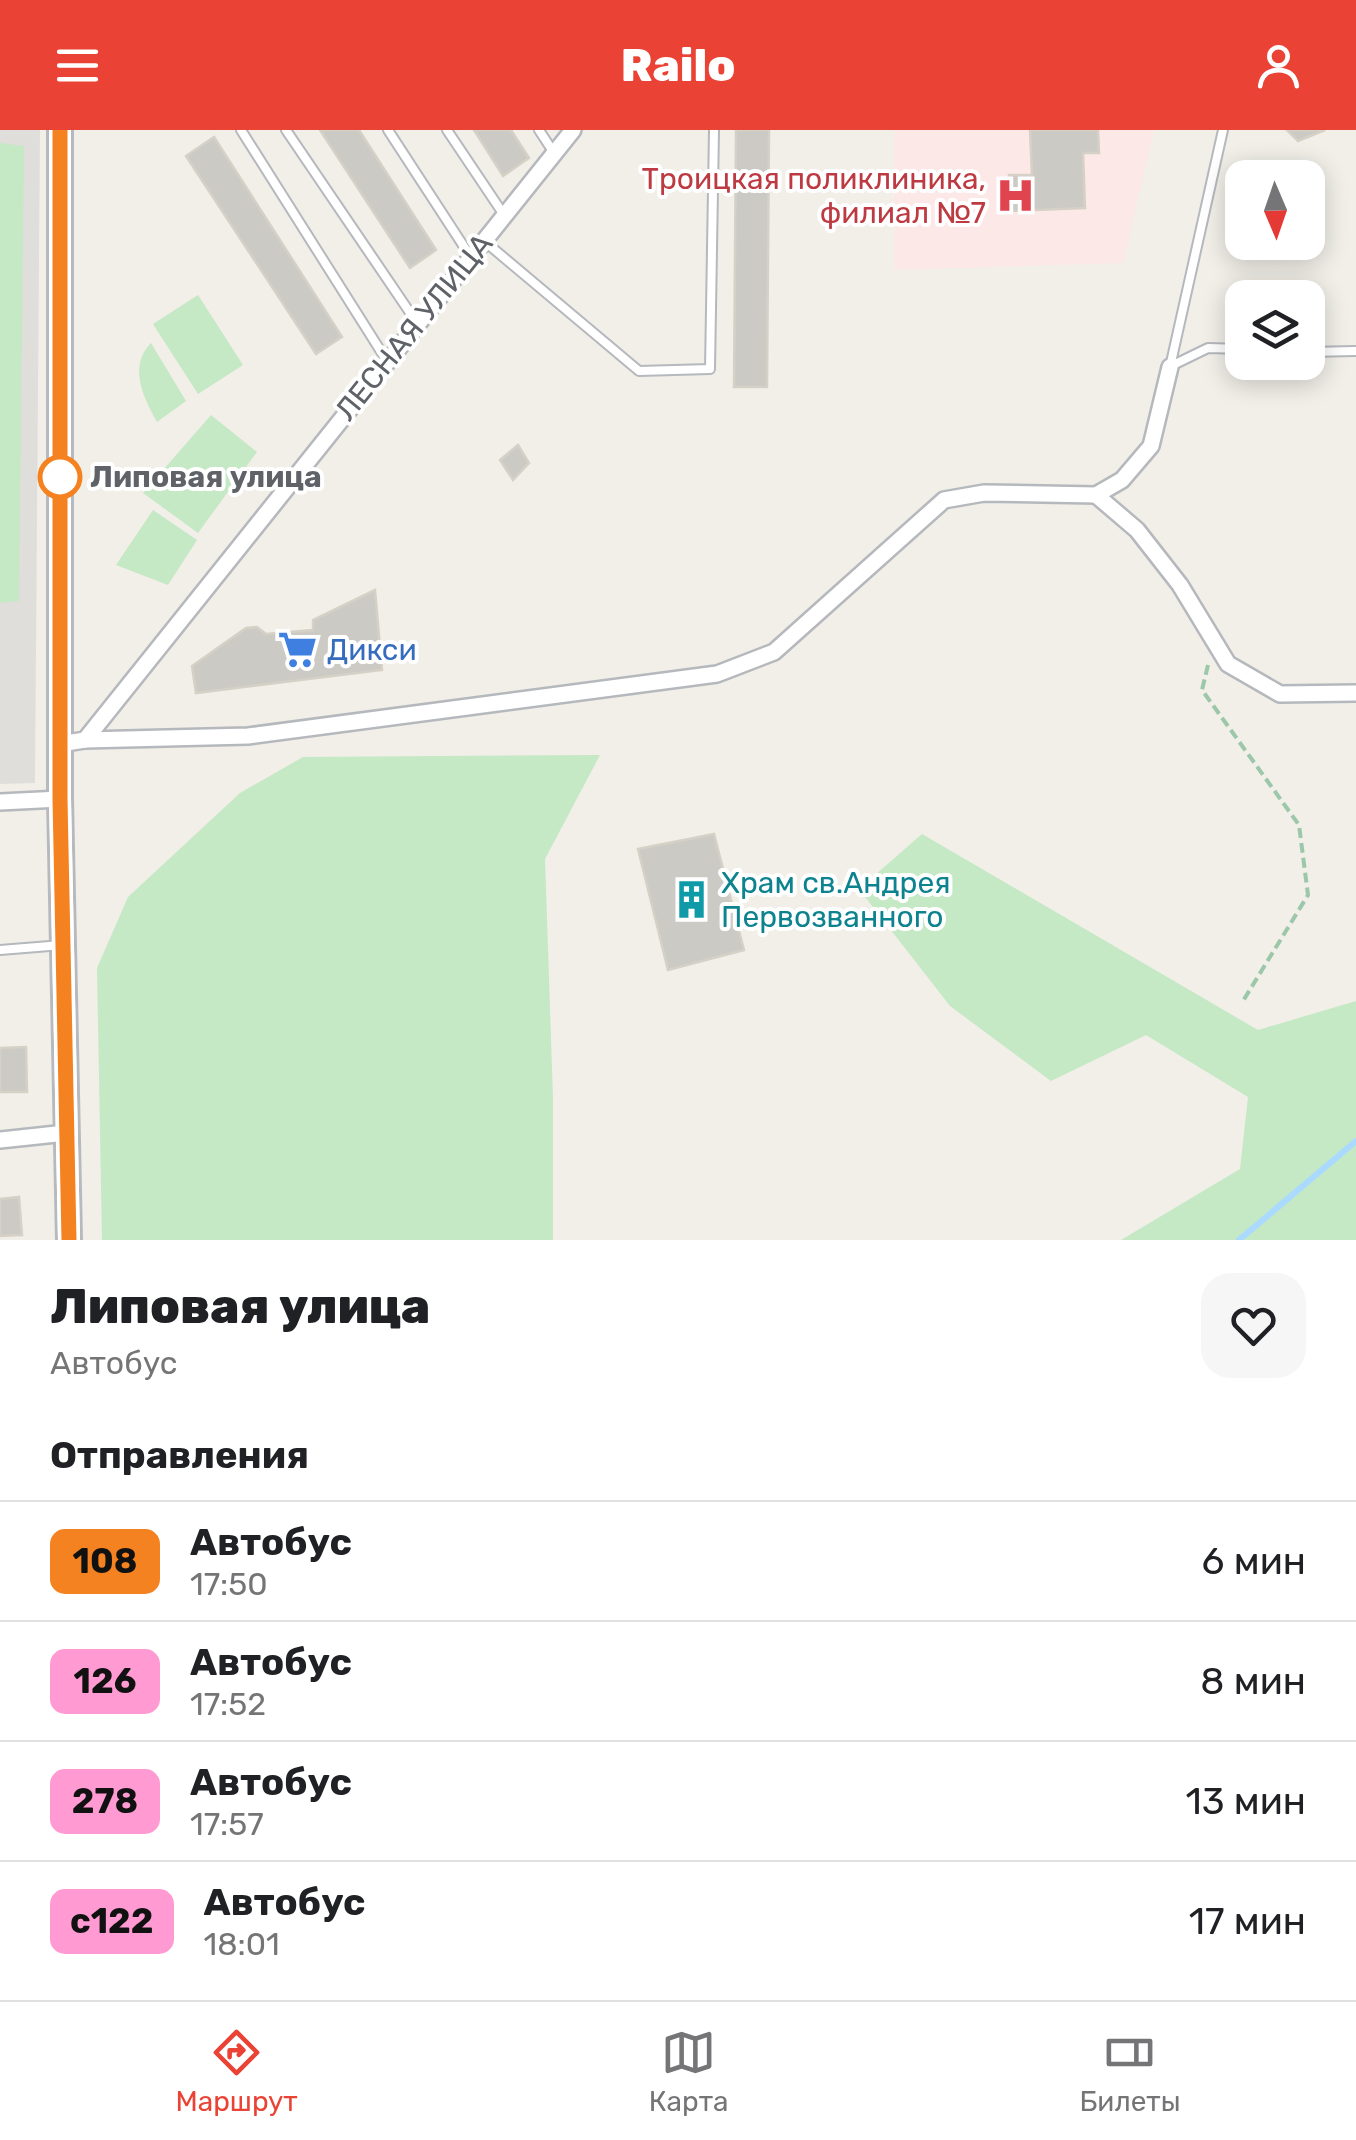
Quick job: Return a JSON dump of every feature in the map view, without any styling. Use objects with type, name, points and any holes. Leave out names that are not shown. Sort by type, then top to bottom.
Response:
[{"type":"street","points":[[60,130],[60,799],[69,1240]]},
{"type":"street","name":"ЛЕСНАЯ УЛИЦА","points":[[85,740],[574,130]]},
{"type":"street","points":[[60,744],[248,736],[717,674],[774,652],[944,500],[984,494],[1096,495],[1122,480],[1151,446],[1170,367]]},
{"type":"street","points":[[1096,495],[1137,530],[1180,585],[1228,664],[1280,694],[1356,693]]},
{"type":"street","points":[[0,802],[60,799]]},
{"type":"street","points":[[0,1140],[66,1133]]},
{"type":"lane","points":[[240,130],[387,361]]},
{"type":"lane","points":[[286,130],[417,323]]},
{"type":"lane","points":[[388,130],[470,256]]},
{"type":"lane","points":[[447,130],[504,215]]},
{"type":"lane","points":[[538,130],[554,154]]},
{"type":"lane","points":[[483,240],[639,371],[710,369],[714,130]]},
{"type":"lane","points":[[1170,367],[1224,130]]},
{"type":"lane","points":[[1170,367],[1208,348],[1225,348]]},
{"type":"lane","points":[[1325,352],[1356,351]]},
{"type":"lane","points":[[0,950],[62,945]]},
{"type":"path","points":[[1214,641],[1202,690],[1298,825],[1308,895],[1243,1000]]},
{"type":"shaded area","points":[[0,130],[40,130],[35,783],[0,784]]},
{"type":"shaded area","name":"Троицкая поликлиника, филиал №7","points":[[894,130],[1154,130],[1123,263],[894,270]]},
{"type":"green space","points":[[0,143],[24,146],[19,601],[0,603]]},
{"type":"green space","points":[[198,295],[243,365],[198,394],[153,324]]},
{"type":"green space","points":[[151,343],[186,401],[157,422],[143,392],[139,372],[144,352]]},
{"type":"green space","points":[[211,415],[257,452],[198,533],[143,493]]},
{"type":"green space","points":[[153,510],[197,540],[168,585],[116,565]]},
{"type":"green space","points":[[600,755],[545,859],[553,1240],[102,1240],[97,968],[128,897],[240,793],[303,757]]},
{"type":"green space","points":[[922,834],[1258,1030],[1356,1001],[1356,1240],[1121,1240],[1240,1169],[1248,1097],[1146,1035],[1051,1081],[950,1006],[859,889]]},
{"type":"building","points":[[320,130],[359,130],[436,250],[410,268]]},
{"type":"building","points":[[474,130],[511,130],[529,158],[503,176]]},
{"type":"building","points":[[736,130],[769,130],[767,387],[734,387]]},
{"type":"building","points":[[1030,130],[1098,130],[1099,153],[1083,153],[1085,208],[1011,211],[1009,175],[1032,175]]},
{"type":"building","points":[[1287,130],[1325,130],[1298,141]]},
{"type":"building","points":[[214,137],[342,337],[316,354],[186,156]]},
{"type":"building","points":[[518,445],[529,463],[513,480],[500,460]]},
{"type":"building","name":"Дикси","points":[[375,590],[382,670],[196,693],[192,666],[246,628],[257,627],[266,634],[313,630],[313,620]]},
{"type":"building","name":"Храм св.Андрея Первозванного","points":[[714,834],[744,950],[668,970],[638,849]]},
{"type":"building","points":[[26,1047],[27,1092],[0,1092],[0,1048]]},
{"type":"building","points":[[19,1197],[22,1235],[0,1236],[0,1199]]},
{"type":"waterway","points":[[1239,1240],[1356,1141]]},
{"type":"bus line","name":"108","points":[[60,130],[60,799],[69,1240]]},
{"type":"place","name":"Троицкая поликлиника, филиал №7","points":[[1016,196]]},
{"type":"place","name":"Липовая улица","points":[[60,477]]},
{"type":"place","name":"Дикси","points":[[297,650]]},
{"type":"place","name":"Храм св.Андрея Первозванного","points":[[691,900]]}]
